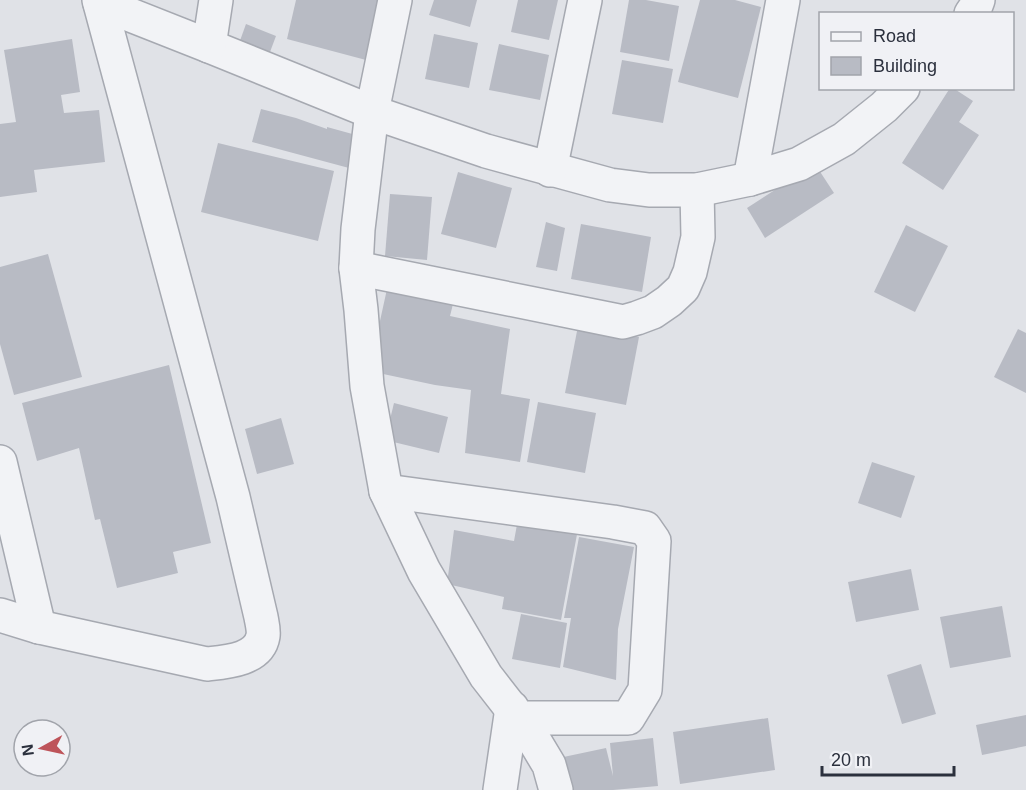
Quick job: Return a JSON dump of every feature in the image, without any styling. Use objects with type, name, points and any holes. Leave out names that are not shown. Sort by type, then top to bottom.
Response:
[{"type":"street","points":[[209,46],[216,0]]},
{"type":"street","points":[[395,0],[372,112],[358,229],[356,268],[367,386],[386,491],[424,571],[486,676],[516,713],[549,765],[556,790]]},
{"type":"street","points":[[550,170],[585,0]]},
{"type":"street","points":[[750,179],[783,0]]},
{"type":"street","points":[[100,2],[372,112],[550,170],[610,185],[649,190],[697,190],[750,179],[799,164],[844,139],[884,107],[901,90]]},
{"type":"street","points":[[0,615],[39,627],[207,664],[245,657],[256,648],[263,635],[257,599],[233,498],[100,2]]},
{"type":"street","points":[[356,268],[623,322],[652,312],[683,288],[690,273],[698,237],[697,190]]},
{"type":"street","points":[[0,462],[39,627]]},
{"type":"street","points":[[386,491],[645,528],[654,541],[645,690],[628,718],[516,713]]},
{"type":"street","points":[[500,790],[516,713]]},
{"type":"building","points":[[296,0],[381,0],[366,60],[287,39]]},
{"type":"building","points":[[434,0],[477,0],[470,27],[429,15]]},
{"type":"building","points":[[518,0],[558,0],[549,40],[511,32]]},
{"type":"building","points":[[629,0],[646,0],[679,6],[669,61],[620,52]]},
{"type":"building","points":[[700,0],[735,0],[761,7],[738,98],[678,82]]},
{"type":"building","points":[[246,24],[276,36],[267,60],[237,49]]},
{"type":"building","points":[[434,34],[478,43],[469,88],[425,79]]},
{"type":"building","points":[[72,39],[80,92],[61,95],[64,113],[99,110],[105,162],[34,170],[37,192],[0,197],[0,124],[16,122],[4,50]]},
{"type":"building","points":[[499,44],[549,55],[540,100],[489,90]]},
{"type":"building","points":[[622,60],[673,69],[663,123],[612,114]]},
{"type":"building","points":[[949,90],[956,90],[973,101],[959,122],[979,135],[943,190],[902,163]]},
{"type":"building","points":[[261,109],[327,129],[327,127],[356,135],[349,168],[252,142]]},
{"type":"building","points":[[218,143],[334,171],[318,241],[201,212]]},
{"type":"building","points":[[815,164],[834,193],[765,238],[747,208]]},
{"type":"building","points":[[458,172],[512,188],[496,248],[441,234]]},
{"type":"building","points":[[390,194],[432,197],[427,260],[385,256]]},
{"type":"building","points":[[546,222],[565,228],[557,271],[536,267]]},
{"type":"building","points":[[581,224],[651,237],[642,292],[571,279]]},
{"type":"building","points":[[906,225],[948,246],[915,312],[874,292]]},
{"type":"building","points":[[48,254],[82,377],[14,395],[0,344],[0,267]]},
{"type":"building","points":[[387,289],[453,304],[450,316],[510,329],[501,394],[530,399],[520,462],[465,453],[471,390],[369,371]]},
{"type":"building","points":[[578,326],[639,337],[626,405],[565,393]]},
{"type":"building","points":[[1018,329],[1026,333],[1026,393],[994,377]]},
{"type":"building","points":[[169,365],[211,543],[173,552],[178,573],[117,588],[100,519],[95,520],[79,448],[37,461],[22,403]]},
{"type":"building","points":[[538,402],[596,413],[585,473],[527,462]]},
{"type":"building","points":[[394,403],[448,417],[439,453],[385,440]]},
{"type":"building","points":[[281,418],[294,464],[257,474],[245,429]]},
{"type":"building","points":[[872,462],[915,476],[901,518],[858,503]]},
{"type":"building","points":[[518,519],[578,529],[561,620],[502,609],[504,597],[447,584],[454,530],[514,541]]},
{"type":"building","points":[[579,537],[634,547],[618,629],[616,680],[563,667],[571,618],[564,618]]},
{"type":"building","points":[[911,569],[919,610],[856,622],[848,582]]},
{"type":"building","points":[[1002,606],[1011,657],[950,668],[940,617]]},
{"type":"building","points":[[521,614],[567,623],[560,668],[512,659]]},
{"type":"building","points":[[921,664],[936,714],[902,724],[887,675]]},
{"type":"building","points":[[1026,715],[1026,746],[982,755],[976,725]]},
{"type":"building","points":[[768,718],[775,770],[680,784],[673,732]]},
{"type":"building","points":[[653,738],[658,786],[613,790],[561,790],[554,759],[606,748],[613,776],[610,743]]}]
